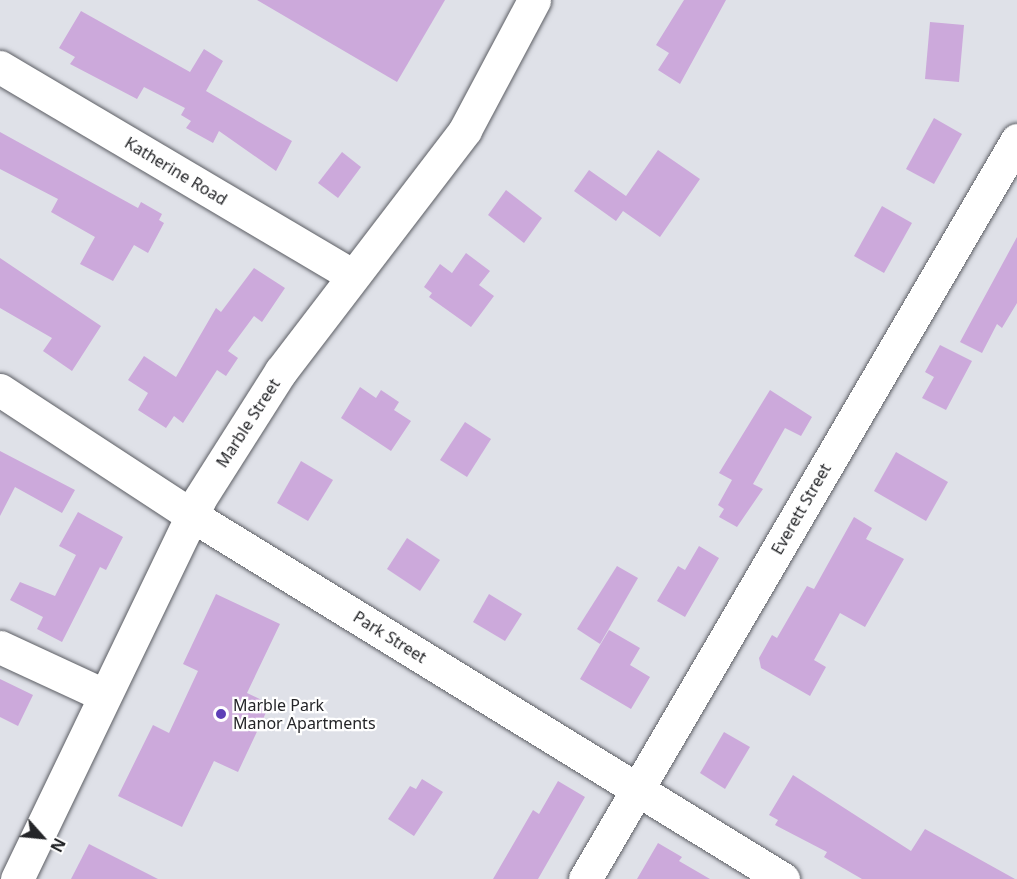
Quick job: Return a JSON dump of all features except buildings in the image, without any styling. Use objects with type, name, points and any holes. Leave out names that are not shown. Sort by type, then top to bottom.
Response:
[{"type":"street","name":"Marble Street","points":[[17,879],[191,515],[252,414],[352,275],[465,130],[534,0]]},
{"type":"street","name":"Katherine Road","points":[[0,67],[352,275]]},
{"type":"street","name":"Everett Street","points":[[585,879],[1017,140]]},
{"type":"street","name":"Park Street","points":[[0,390],[191,515],[783,879]]},
{"type":"street","points":[[0,647],[104,695]]},
{"type":"place","name":"Marble Park Manor Apartments","points":[[221,714]]}]
